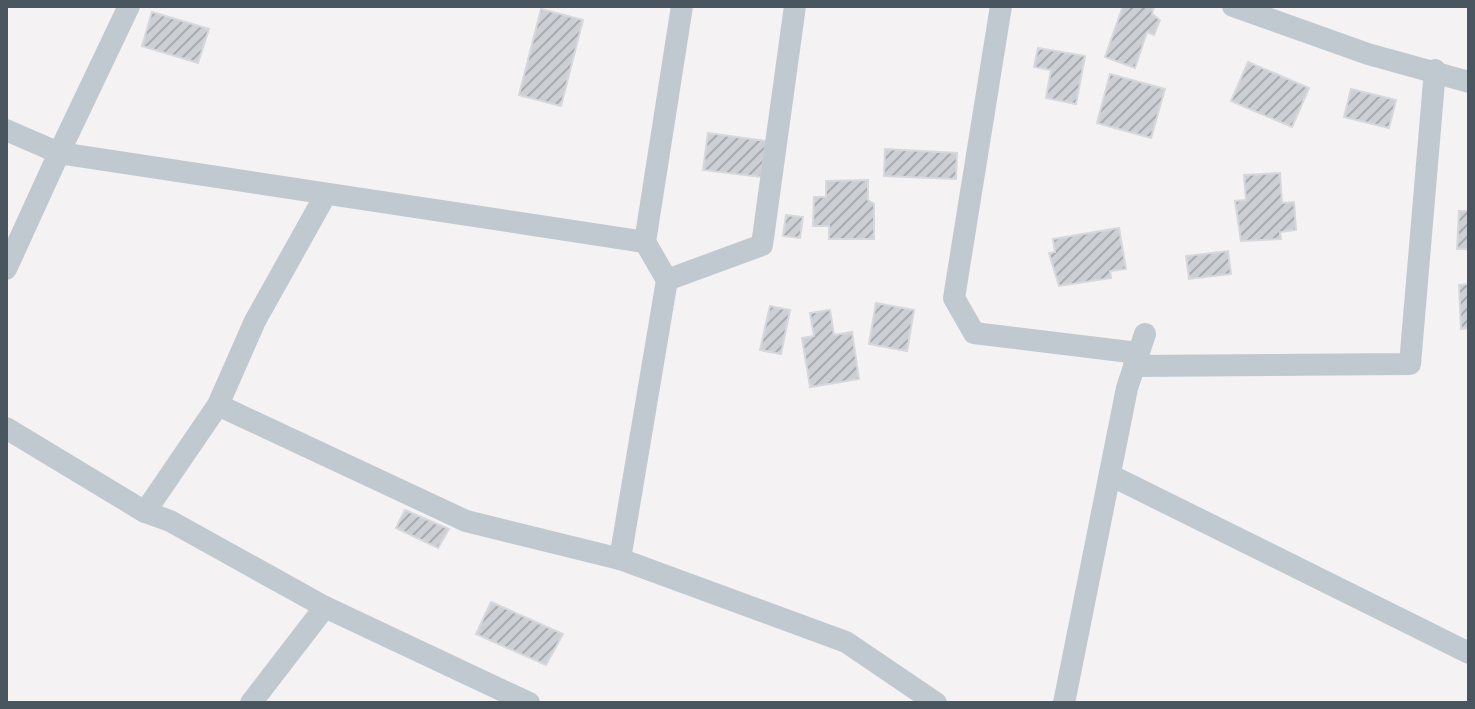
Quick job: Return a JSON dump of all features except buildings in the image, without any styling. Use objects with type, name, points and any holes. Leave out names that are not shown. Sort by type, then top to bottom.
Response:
[{"type":"street","points":[[6,269],[129,6]]},
{"type":"street","points":[[620,559],[667,280],[645,242],[682,6]]},
{"type":"street","points":[[667,280],[762,245],[795,6]]},
{"type":"street","points":[[1001,6],[954,298],[974,333],[1139,351],[1410,364],[1435,70]]},
{"type":"street","points":[[1233,6],[1368,54],[1435,70],[1469,82]]},
{"type":"street","points":[[6,130],[59,153],[645,242]]},
{"type":"street","points":[[145,512],[218,405],[255,321],[326,194]]},
{"type":"street","points":[[1064,703],[1110,475],[1139,351]]},
{"type":"street","points":[[218,405],[466,521],[620,559],[846,642],[936,703]]},
{"type":"street","points":[[6,428],[145,512],[170,521],[325,607],[520,701]]},
{"type":"street","points":[[1110,475],[1469,653]]},
{"type":"street","points":[[251,703],[325,607]]}]
